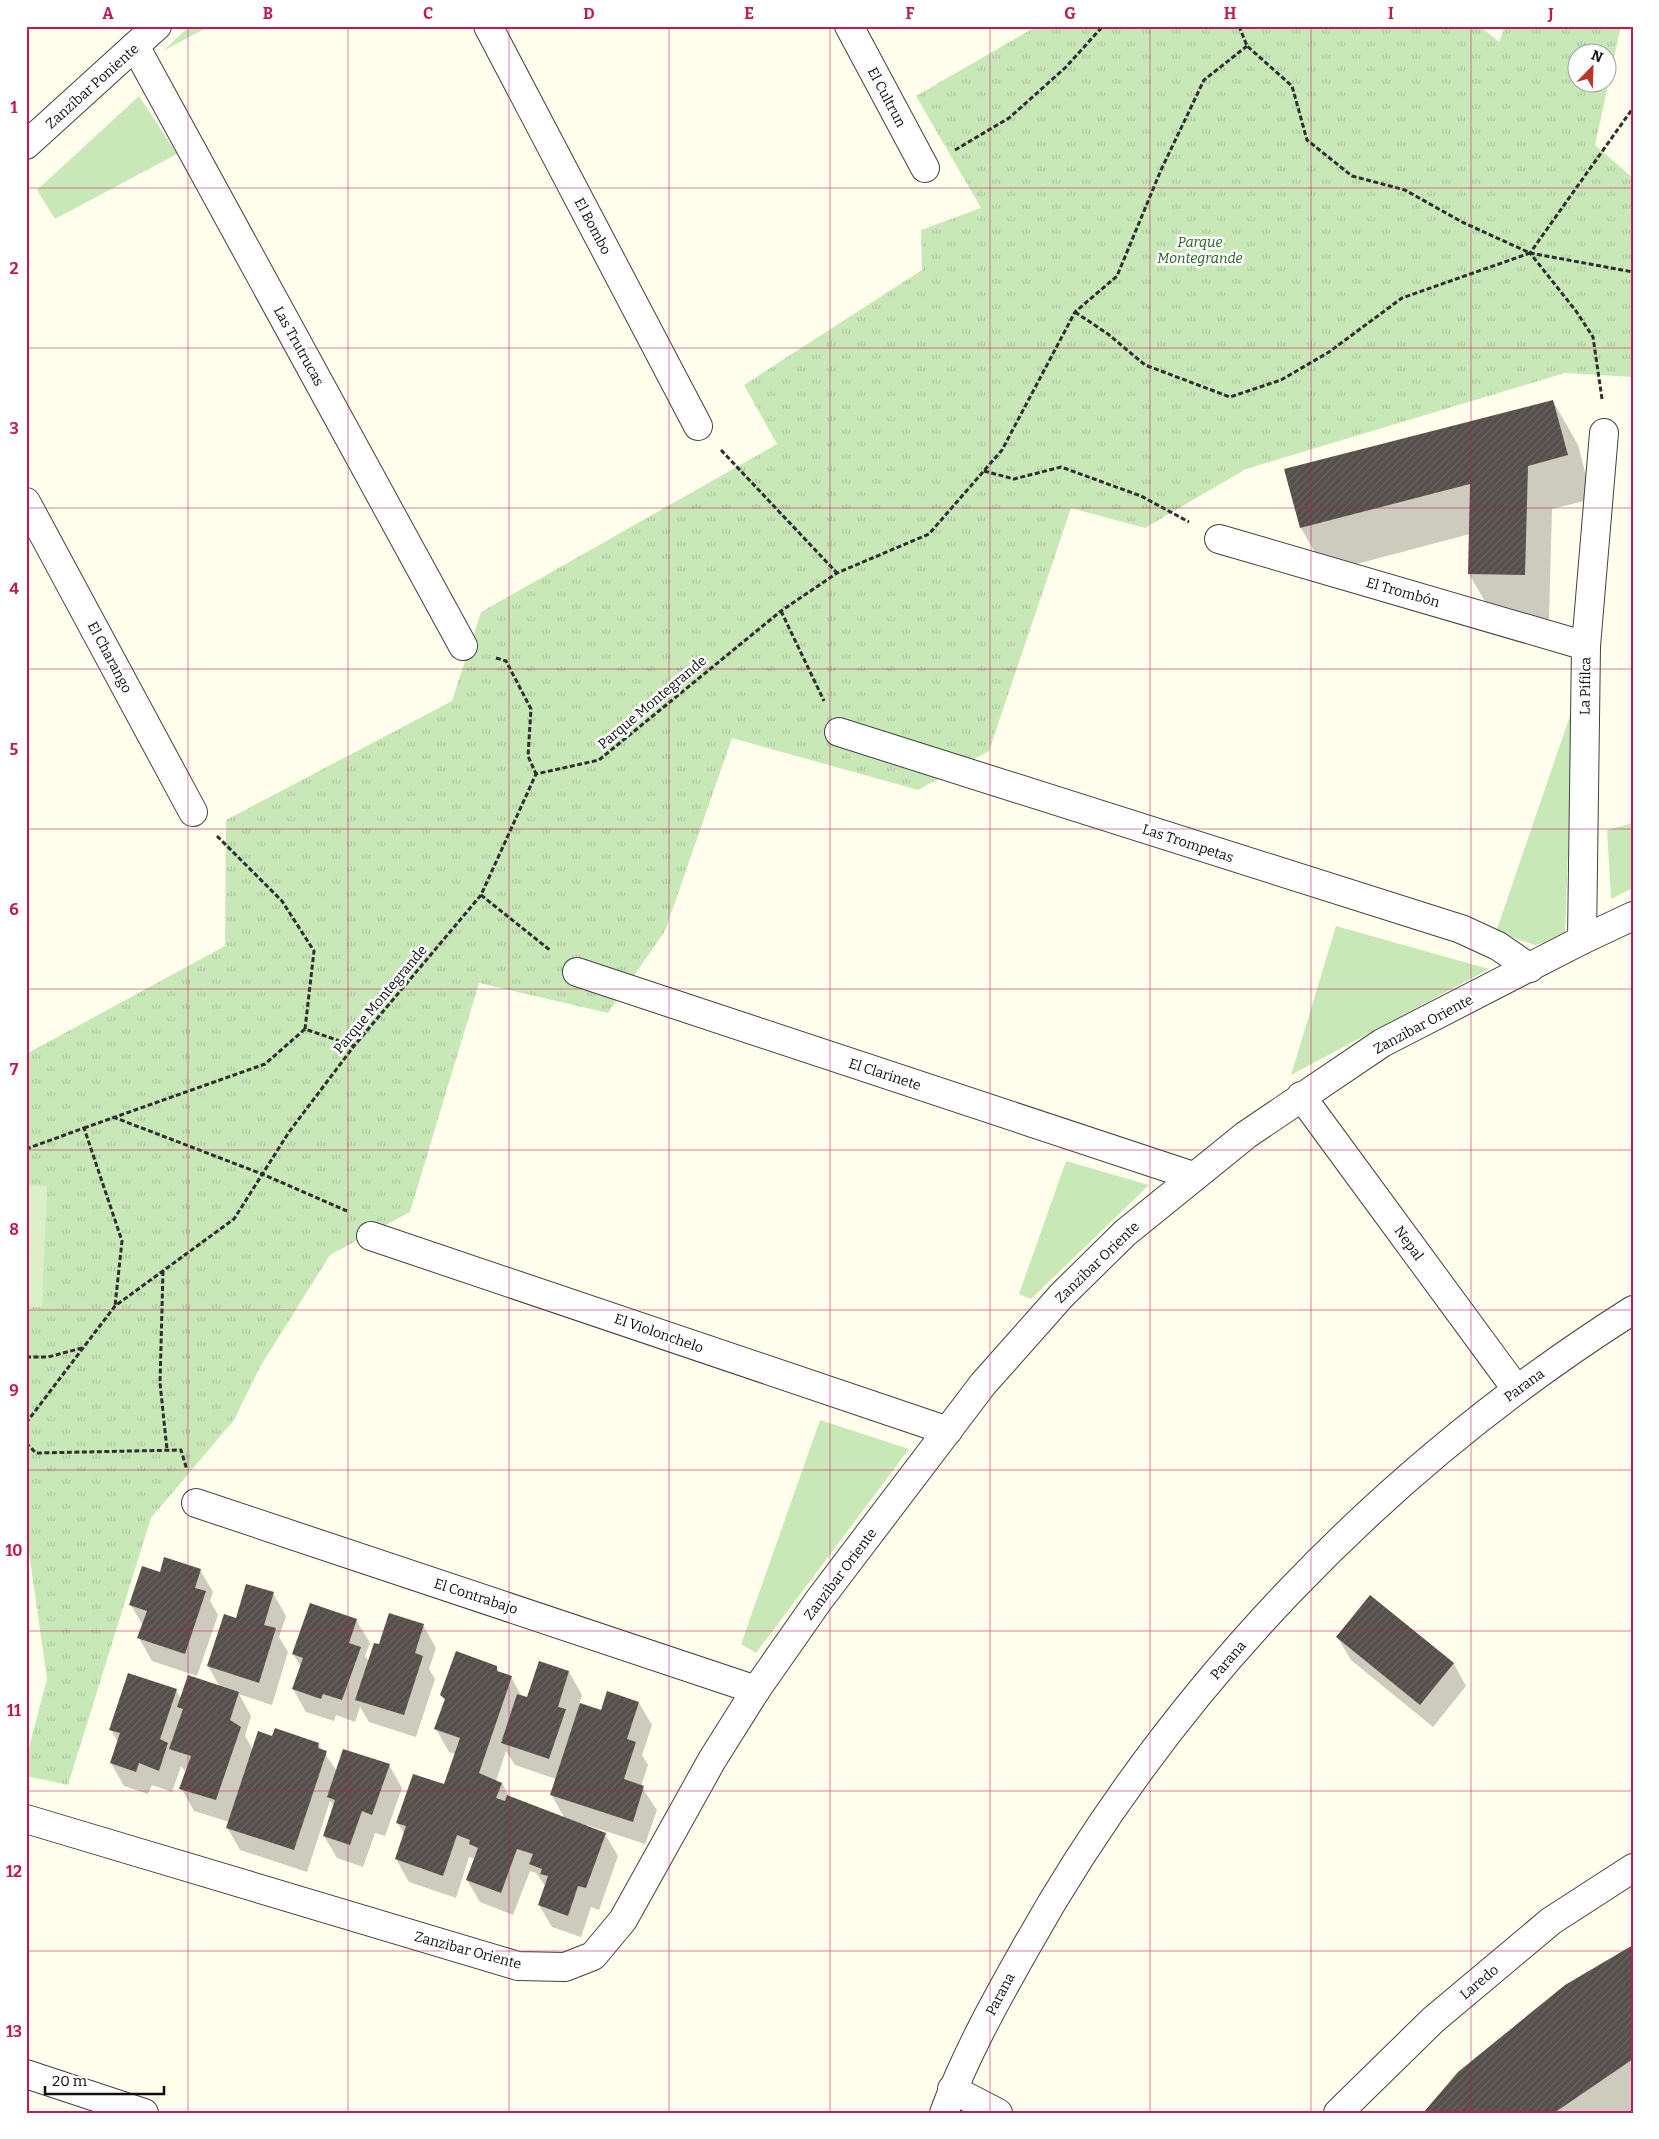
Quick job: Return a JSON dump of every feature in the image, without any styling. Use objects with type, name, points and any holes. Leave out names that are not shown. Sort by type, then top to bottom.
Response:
[{"type":"street","name":"Zanzíbar Poniente","points":[[28,141],[157,26]]},
{"type":"street","name":"El Bombo","points":[[488,26],[698,426]]},
{"type":"street","name":"El Cultrun","points":[[849,26],[925,168]]},
{"type":"street","name":"Las Trutrucas","points":[[135,46],[462,646]]},
{"type":"street","name":"La Pifilca","points":[[1582,940],[1586,646],[1604,433]]},
{"type":"street","name":"El Charango","points":[[26,502],[193,812]]},
{"type":"street","name":"El Trombón","points":[[1220,539],[1586,646]]},
{"type":"street","name":"Las Trompetas","points":[[839,732],[1462,929],[1498,946],[1530,968]]},
{"type":"street","name":"Zanzibar Oriente","points":[[26,1819],[518,1966],[565,1967],[593,1956],[623,1920],[712,1760],[756,1690],[819,1600],[994,1371],[1062,1295],[1126,1233],[1193,1176],[1301,1096],[1382,1043],[1582,940],[1633,916]]},
{"type":"street","name":"El Clarinete","points":[[577,972],[1193,1176]]},
{"type":"street","name":"Nepal","points":[[1301,1096],[1516,1390]]},
{"type":"street","name":"El Violonchelo","points":[[371,1236],[948,1431]]},
{"type":"street","name":"Parana","points":[[948,2101],[997,1999],[1046,1911],[1106,1818],[1159,1744],[1205,1686],[1290,1591],[1362,1519],[1437,1452],[1516,1390],[1633,1310]]},
{"type":"street","name":"El Contrabajo","points":[[196,1503],[756,1690]]},
{"type":"street","name":"Laredo","points":[[1338,2113],[1432,2020],[1544,1928],[1633,1868]]},
{"type":"street","points":[[26,2074],[144,2113]]},
{"type":"street","points":[[948,2101],[998,2113]]},
{"type":"path","points":[[925,168],[1009,118],[1066,67],[1104,26]]},
{"type":"path","points":[[1239,26],[1247,46],[1292,86],[1307,140],[1352,176],[1405,190],[1462,222],[1530,253],[1633,272]]},
{"type":"path","name":"Parque Montegrande","points":[[26,1423],[115,1306],[234,1219],[289,1132],[354,1046],[481,896],[536,774],[599,760],[780,611],[837,573],[929,534],[1002,450],[1075,312],[1117,276],[1161,170],[1204,80],[1247,46]]},
{"type":"path","points":[[1075,312],[1108,334],[1144,365],[1230,397],[1281,380],[1329,352],[1402,298],[1530,253],[1633,108]]},
{"type":"path","points":[[1530,253],[1576,311],[1593,337],[1603,404],[1604,433]]},
{"type":"path","points":[[698,426],[837,573]]},
{"type":"path","points":[[984,471],[1014,479],[1061,467],[1141,496],[1220,539]]},
{"type":"path","points":[[780,611],[839,732]]},
{"type":"path","points":[[462,646],[506,662],[531,709],[528,756],[536,774]]},
{"type":"path","points":[[26,1149],[265,1064],[305,1029],[314,952],[282,901],[193,812]]},
{"type":"path","points":[[481,896],[577,972]]},
{"type":"path","points":[[305,1029],[354,1046]]},
{"type":"path","points":[[113,1117],[262,1174],[348,1212],[371,1236]]},
{"type":"path","points":[[84,1128],[122,1241],[115,1306]]},
{"type":"path","points":[[163,1271],[160,1383],[167,1450]]},
{"type":"path","points":[[26,1357],[48,1357],[84,1348]]},
{"type":"path","points":[[26,1443],[36,1453],[181,1450],[196,1503]]},
{"type":"green space","points":[[190,26],[210,26],[163,51]]},
{"type":"green space","name":"Parque Montegrande","points":[[1037,26],[1480,26],[1499,42],[1505,26],[1621,26],[1616,49],[1616,42],[1566,42],[1566,92],[1607,92],[1595,145],[1633,178],[1633,377],[1565,373],[1246,469],[1145,528],[1071,508],[989,751],[918,790],[732,738],[665,931],[608,1013],[479,983],[410,1212],[330,1255],[260,1367],[234,1420],[151,1518],[68,1785],[26,1776],[26,1759],[47,1679],[26,1532],[26,1054],[225,946],[226,820],[452,701],[481,612],[777,444],[744,385],[922,270],[921,230],[981,208],[916,96]]},
{"type":"green space","points":[[139,96],[177,154],[55,219],[37,190]]},
{"type":"green space","points":[[1573,707],[1565,938],[1535,945],[1496,932]]},
{"type":"green space","points":[[1633,823],[1633,888],[1611,899],[1607,830]]},
{"type":"green space","points":[[1336,926],[1489,969],[1291,1075]]},
{"type":"green space","points":[[1066,1161],[1149,1185],[1031,1299],[1019,1294]]},
{"type":"green space","points":[[26,1185],[47,1186],[42,1307],[26,1307]]},
{"type":"green space","points":[[820,1420],[909,1449],[756,1653],[741,1644]]},
{"type":"building","points":[[1553,400],[1568,455],[1528,466],[1525,575],[1468,574],[1470,484],[1300,528],[1284,469]]},
{"type":"building","points":[[164,1557],[201,1569],[195,1588],[206,1591],[185,1654],[137,1638],[147,1611],[129,1605],[142,1566],[160,1572]]},
{"type":"building","points":[[246,1584],[274,1592],[264,1625],[276,1628],[259,1683],[207,1666],[224,1614],[236,1618]]},
{"type":"building","points":[[1370,1595],[1454,1663],[1420,1705],[1336,1637]]},
{"type":"building","points":[[310,1603],[357,1619],[349,1643],[361,1647],[342,1700],[323,1694],[321,1699],[292,1689],[303,1658],[292,1654]]},
{"type":"building","points":[[389,1613],[424,1624],[415,1653],[423,1656],[404,1715],[355,1700],[374,1643],[379,1644]]},
{"type":"building","points":[[456,1651],[497,1666],[497,1671],[512,1676],[479,1773],[502,1783],[496,1798],[505,1801],[507,1795],[606,1833],[586,1888],[578,1886],[568,1916],[538,1905],[548,1876],[540,1874],[542,1869],[529,1864],[533,1854],[517,1849],[501,1893],[466,1880],[478,1848],[469,1844],[470,1840],[457,1835],[443,1876],[395,1859],[406,1826],[396,1823],[413,1774],[444,1784],[460,1738],[434,1729],[445,1699],[440,1695]]},
{"type":"building","points":[[539,1661],[569,1671],[558,1707],[566,1709],[549,1759],[501,1743],[517,1694],[527,1697]]},
{"type":"building","points":[[128,1673],[177,1689],[160,1739],[168,1743],[159,1771],[139,1763],[136,1772],[110,1763],[120,1733],[109,1730]]},
{"type":"building","points":[[188,1675],[239,1692],[230,1720],[241,1727],[216,1800],[179,1789],[191,1756],[169,1749],[183,1709],[177,1707]]},
{"type":"building","points":[[607,1691],[639,1702],[627,1739],[636,1742],[624,1779],[644,1786],[633,1822],[550,1795],[580,1703],[601,1710]]},
{"type":"building","points":[[275,1728],[319,1743],[318,1748],[327,1751],[294,1850],[226,1828],[258,1731],[272,1736]]},
{"type":"building","points":[[343,1749],[390,1764],[372,1815],[362,1811],[350,1845],[323,1836],[335,1800],[327,1797]]},
{"type":"building","points":[[1633,1945],[1633,2059],[1554,2113],[1423,2113],[1458,2072],[1565,1985]]}]
